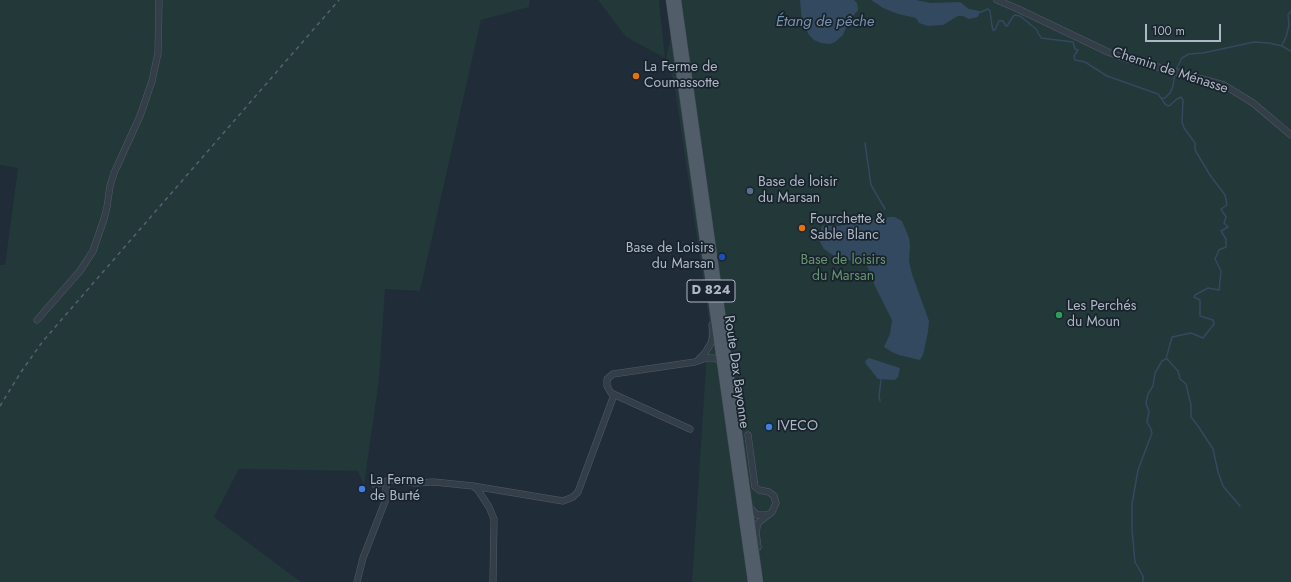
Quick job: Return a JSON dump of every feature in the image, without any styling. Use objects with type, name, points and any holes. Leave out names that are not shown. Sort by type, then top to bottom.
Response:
[{"type":"main road","name":"Route Dax Bayonne","points":[[670,0],[752,582]]},
{"type":"main road","name":"D 824","points":[[677,0],[748,507],[760,582]]},
{"type":"street","points":[[38,320],[80,271],[93,252],[104,219],[114,173],[140,116],[152,81],[158,53],[159,0]]},
{"type":"street","name":"Chemin de Ménasse","points":[[996,0],[1108,52],[1147,65],[1224,85],[1253,103],[1291,135]]},
{"type":"street","points":[[688,363],[702,356],[710,346],[713,339],[708,264]]},
{"type":"street","points":[[690,429],[614,395],[609,391],[606,382],[609,376],[613,374],[695,362],[709,357],[721,361]]},
{"type":"street","points":[[376,485],[393,480],[434,482],[473,486],[563,501],[573,497],[578,492],[614,395]]},
{"type":"street","points":[[748,435],[755,488],[769,492],[774,496],[775,500],[775,508],[769,515],[760,521],[757,527],[760,582]]},
{"type":"street","points":[[357,582],[363,558],[386,499],[388,481]]},
{"type":"street","points":[[473,486],[478,490],[489,507],[494,519],[492,582]]},
{"type":"street","points":[[748,507],[757,514],[769,515]]},
{"type":"green space","points":[[0,0],[530,0],[529,7],[481,20],[420,291],[385,289],[379,380],[364,485],[358,471],[239,469],[214,517],[301,582],[0,582],[0,265],[5,265],[18,168],[0,165]]},
{"type":"green space","points":[[598,0],[659,0],[665,58],[626,37]]},
{"type":"green space","name":"Base de loisirs du Marsan","points":[[678,0],[1291,0],[1291,582],[692,582],[709,320],[674,82],[666,59]]},
{"type":"water","name":"Étang de pêche","points":[[800,0],[854,0],[857,3],[858,10],[848,23],[843,35],[835,42],[830,44],[821,43],[814,40],[809,35],[802,22]]},
{"type":"water","name":"Étang de pêche","points":[[871,0],[916,0],[931,3],[960,2],[969,9],[980,11],[978,17],[969,19],[963,16],[958,16],[943,25],[928,26],[919,23],[916,18],[898,14],[883,8]]},
{"type":"water","points":[[895,217],[902,221],[909,238],[909,261],[912,274],[929,321],[923,355],[920,360],[899,355],[884,347],[890,334],[892,320],[875,286],[866,263],[837,258],[824,249],[820,242],[819,236],[822,226],[838,226]]},
{"type":"water","points":[[869,358],[900,368],[898,377],[895,380],[878,379],[866,364],[865,361]]},
{"type":"waterway","points":[[979,13],[988,9],[990,11],[993,30],[995,30],[999,21],[1003,21],[1007,26],[1014,15],[1020,16],[1036,29],[1041,38],[1073,42],[1075,49],[1078,50],[1074,56],[1075,60],[1085,62],[1107,76],[1158,94],[1166,105],[1169,106],[1181,97],[1183,100],[1182,122],[1184,128],[1195,143],[1195,150],[1210,175],[1225,195],[1227,205],[1221,209],[1226,217],[1224,223],[1228,227],[1221,231],[1226,239],[1226,247],[1219,250],[1215,259],[1221,271],[1219,290],[1208,288],[1194,297],[1200,300],[1200,316],[1213,320],[1214,324],[1203,338],[1191,333],[1172,337],[1166,359],[1162,361],[1155,373],[1153,386],[1148,394],[1146,403],[1149,412],[1147,422],[1152,433],[1138,470],[1132,504],[1132,530],[1135,562],[1143,576],[1143,582]]},
{"type":"waterway","points":[[1282,45],[1289,25],[1288,15],[1291,11]]},
{"type":"waterway","points":[[1176,70],[1182,58],[1189,54],[1203,53],[1254,42],[1282,46],[1291,51]]},
{"type":"waterway","points":[[1162,98],[1165,98],[1170,93],[1173,86],[1175,73]]},
{"type":"waterway","points":[[865,143],[871,185],[885,209]]},
{"type":"waterway","points":[[1167,359],[1178,371],[1180,379],[1186,384],[1191,405],[1191,417],[1213,449],[1223,486],[1240,506]]},
{"type":"waterway","points":[[880,401],[879,396],[881,380]]},
{"type":"railway","points":[[0,406],[21,372],[43,341],[339,0]]},
{"type":"place","name":"La Ferme de Coumassotte","points":[[636,76]]},
{"type":"place","name":"Base de loisir du Marsan","points":[[750,191]]},
{"type":"place","name":"Fourchette & Sable Blanc","points":[[802,228]]},
{"type":"place","name":"Base de Loisirs du Marsan","points":[[722,257]]},
{"type":"place","name":"Les Perchés du Moun","points":[[1059,315]]},
{"type":"place","name":"IVECO","points":[[769,427]]},
{"type":"place","name":"La Ferme de Burté","points":[[362,489]]}]
